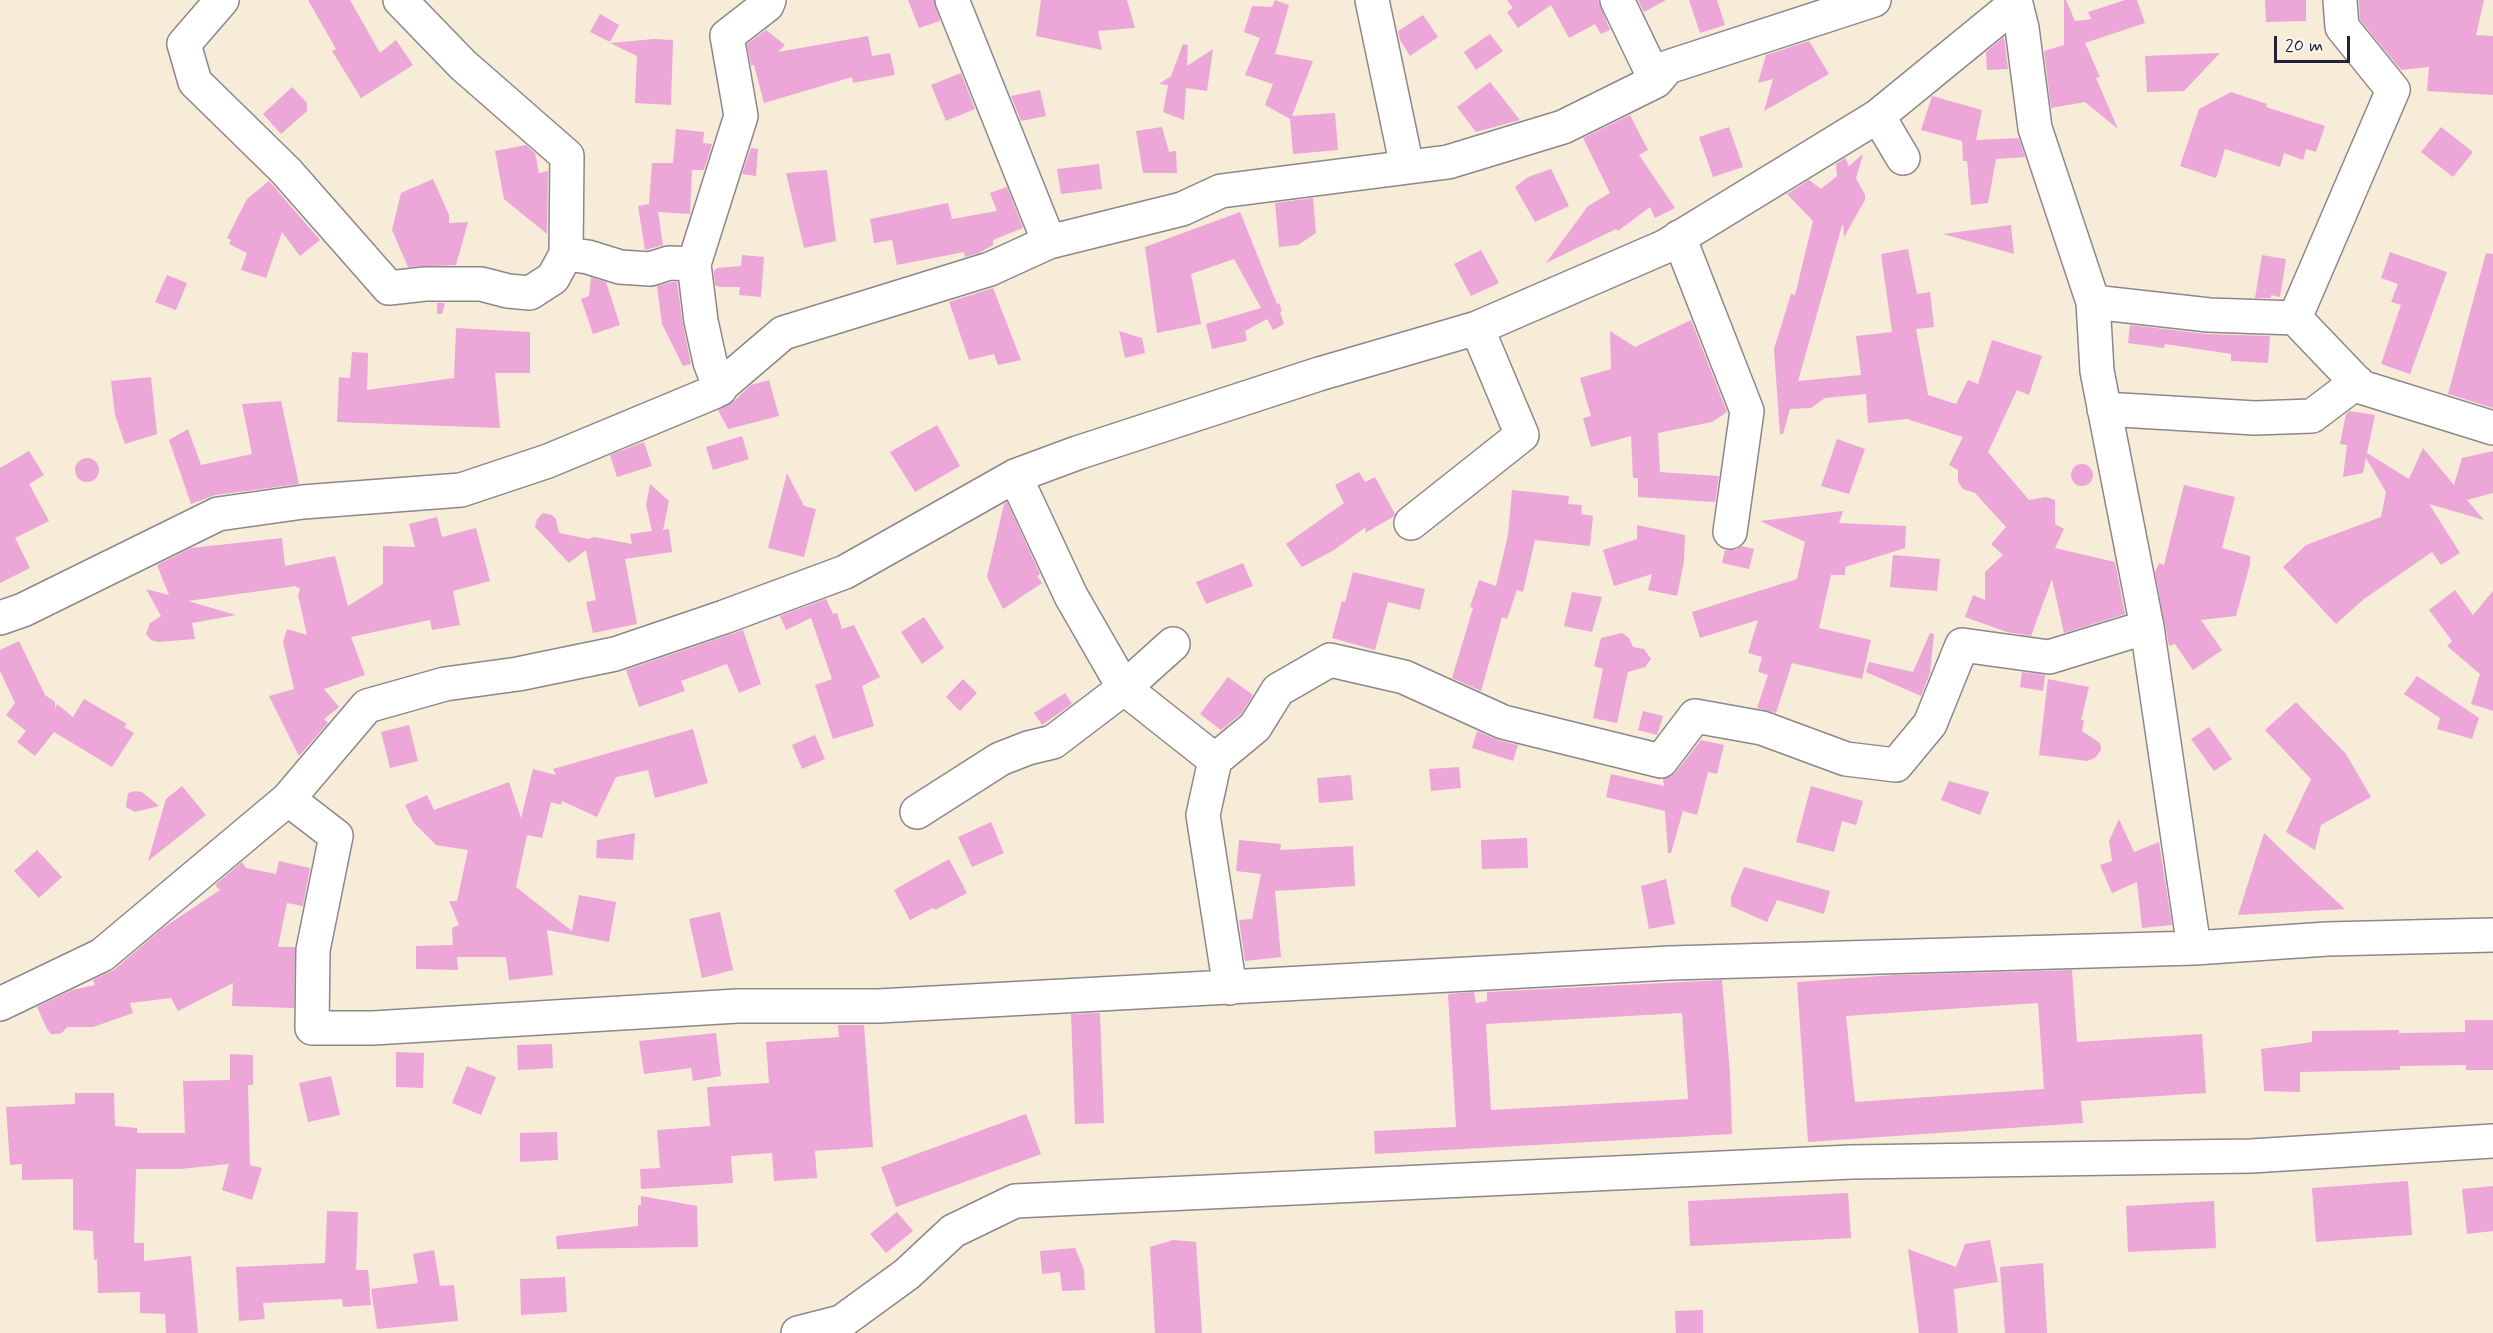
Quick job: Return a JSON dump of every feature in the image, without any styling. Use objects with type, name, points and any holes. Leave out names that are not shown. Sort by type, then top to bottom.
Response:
[{"type":"street","points":[[222,0],[184,44],[195,82],[286,171],[389,288],[424,284],[481,285],[530,293],[553,278],[566,255],[567,156],[463,65],[400,0]]},
{"type":"street","points":[[720,389],[710,362],[701,321],[694,264],[741,116],[727,36],[767,5],[769,0]]},
{"type":"street","points":[[952,0],[1049,242]]},
{"type":"street","points":[[1372,0],[1407,167]]},
{"type":"street","points":[[1617,0],[1656,81]]},
{"type":"street","points":[[0,618],[22,610],[218,514],[303,502],[461,490],[548,461],[720,389],[783,333],[990,269],[1049,242],[1182,209],[1221,191],[1448,162],[1563,127],[1656,81],[1668,67],[1874,0]]},
{"type":"street","points":[[2295,318],[2393,90],[2342,27],[2340,0]]},
{"type":"street","points":[[0,1004],[102,955],[288,799],[367,706],[445,684],[519,674],[615,654],[724,617],[845,572],[1015,476],[1077,453],[1318,374],[1477,328],[1664,247],[1878,116],[2015,2],[2022,28],[2035,128],[2093,302],[2097,371],[2147,627],[2194,948]]},
{"type":"street","points":[[1878,116],[1903,158]]},
{"type":"street","points":[[1679,237],[1747,411],[1730,532]]},
{"type":"street","points":[[566,255],[588,257],[620,267],[650,269],[669,263],[694,264]]},
{"type":"street","points":[[2093,302],[2209,315],[2295,318],[2361,387],[2493,428]]},
{"type":"street","points":[[1411,523],[1522,435],[1477,328]]},
{"type":"street","points":[[2104,409],[2255,418],[2312,416],[2357,382]]},
{"type":"street","points":[[1015,476],[1071,596],[1124,688],[1215,760]]},
{"type":"street","points":[[1230,988],[1203,815],[1215,760],[1255,727],[1278,690],[1330,660],[1404,677],[1503,722],[1661,762],[1695,716],[1762,728],[1846,759],[1896,765],[1930,724],[1962,645],[2049,657],[2147,627]]},
{"type":"street","points":[[917,812],[1000,759],[1028,748],[1053,742],[1124,688],[1173,644]]},
{"type":"street","points":[[288,799],[336,836],[313,950],[312,1028],[397,1027],[737,1006],[879,1006],[1670,963],[2194,948],[2327,939],[2493,935]]},
{"type":"street","points":[[798,1333],[841,1322],[907,1274],[952,1231],[1015,1201],[1851,1162],[2251,1156],[2493,1141]]},
{"type":"building","points":[[308,0],[350,0],[380,53],[396,40],[413,65],[361,98],[332,51],[336,49]]},
{"type":"building","points":[[908,0],[934,0],[940,21],[919,28]]},
{"type":"building","points":[[1041,0],[1127,0],[1135,28],[1098,31],[1102,50],[1036,36]]},
{"type":"building","points":[[1275,0],[1289,5],[1275,54],[1313,61],[1292,116],[1335,113],[1338,150],[1293,154],[1290,119],[1265,105],[1273,84],[1245,75],[1260,38],[1244,32],[1252,6],[1272,7]]},
{"type":"building","points":[[1507,0],[1598,0],[1610,30],[1601,34],[1595,24],[1569,38],[1551,5],[1518,28],[1507,12],[1513,8]]},
{"type":"building","points":[[1638,0],[1666,0],[1644,12]]},
{"type":"building","points":[[1689,0],[1717,0],[1725,25],[1700,33]]},
{"type":"building","points":[[2064,0],[2075,21],[2091,19],[2088,12],[2125,0],[2137,0],[2145,23],[2085,43],[2100,77],[2096,78],[2118,129],[2085,102],[2051,108],[2044,51],[2064,45]]},
{"type":"building","points":[[2265,0],[2306,0],[2306,21],[2266,22]]},
{"type":"building","points":[[2359,0],[2484,0],[2476,35],[2493,36],[2493,95],[2427,91],[2429,67],[2401,70],[2360,20]]},
{"type":"building","points":[[600,14],[619,25],[610,42],[590,32]]},
{"type":"building","points":[[1423,15],[1438,37],[1410,56],[1400,40],[1398,31]]},
{"type":"building","points":[[766,30],[785,45],[778,52],[868,36],[872,56],[890,53],[895,75],[853,83],[852,77],[764,103],[754,65],[751,65],[747,44]]},
{"type":"building","points":[[1490,34],[1503,51],[1476,70],[1464,52]]},
{"type":"building","points":[[2004,37],[2008,69],[1987,70],[1986,52]]},
{"type":"building","points":[[654,39],[673,40],[671,105],[635,103],[637,56],[610,43]]},
{"type":"building","points":[[1809,41],[1829,74],[1764,111],[1773,79],[1758,83],[1766,55]]},
{"type":"building","points":[[1183,44],[1188,45],[1187,66],[1213,49],[1207,91],[1186,88],[1184,120],[1163,112],[1168,85],[1159,84],[1171,76]]},
{"type":"building","points":[[2220,53],[2184,91],[2147,92],[2145,56]]},
{"type":"building","points":[[961,73],[975,109],[946,121],[931,85]]},
{"type":"building","points":[[1490,82],[1520,120],[1476,132],[1457,107]]},
{"type":"building","points":[[292,87],[307,103],[307,111],[281,134],[263,114]]},
{"type":"building","points":[[1040,90],[1046,116],[1021,121],[1011,96]]},
{"type":"building","points":[[2231,92],[2267,104],[2266,107],[2325,126],[2316,152],[2306,149],[2303,160],[2284,153],[2280,167],[2225,149],[2216,178],[2180,166],[2199,109]]},
{"type":"building","points":[[1932,96],[1982,110],[1976,140],[2019,138],[2025,157],[1996,159],[1988,203],[1971,205],[1967,161],[1963,161],[1962,141],[1921,130]]},
{"type":"building","points":[[1630,115],[1648,150],[1639,155],[1675,208],[1655,218],[1650,207],[1618,231],[1616,229],[1546,263],[1588,206],[1610,193],[1583,138]]},
{"type":"building","points":[[1162,127],[1169,152],[1176,151],[1177,173],[1143,173],[1136,131]]},
{"type":"building","points":[[1729,127],[1743,167],[1713,177],[1699,137]]},
{"type":"building","points":[[2441,127],[2473,152],[2453,177],[2421,152]]},
{"type":"building","points":[[676,129],[704,132],[703,143],[712,144],[704,170],[692,170],[690,214],[658,212],[663,245],[645,250],[638,206],[649,204],[652,163],[673,163]]},
{"type":"building","points":[[526,145],[535,153],[539,173],[548,171],[547,234],[504,199],[495,151]]},
{"type":"building","points":[[751,148],[758,149],[756,176],[742,174]]},
{"type":"building","points":[[1863,154],[1856,178],[1865,195],[1865,200],[1844,237],[1843,224],[1841,229],[1798,381],[1861,375],[1856,336],[1892,332],[1881,254],[1908,249],[1917,294],[1930,292],[1934,327],[1916,329],[1928,395],[1956,404],[1968,380],[1978,384],[1992,340],[2042,356],[2029,395],[2017,390],[1988,452],[2029,500],[2046,497],[2055,500],[2055,524],[2064,529],[2055,548],[2115,562],[2125,614],[2064,633],[2052,579],[2031,636],[2007,632],[1965,617],[1973,595],[1985,600],[1985,572],[2003,555],[1991,544],[2006,527],[1975,493],[1963,489],[1958,482],[1958,470],[1949,465],[1963,437],[1907,419],[1868,423],[1866,394],[1825,398],[1811,408],[1790,409],[1783,434],[1780,434],[1774,349],[1791,294],[1795,295],[1813,221],[1787,194],[1809,180],[1821,189],[1837,176],[1836,164],[1845,158],[1849,166]]},
{"type":"building","points":[[1099,164],[1102,189],[1061,194],[1057,169]]},
{"type":"building","points":[[1551,169],[1569,206],[1535,222],[1515,187],[1528,177]]},
{"type":"building","points":[[827,170],[836,241],[804,248],[786,173]]},
{"type":"building","points":[[433,179],[449,215],[449,223],[468,222],[456,265],[408,267],[392,230],[401,193]]},
{"type":"building","points":[[269,181],[320,240],[300,256],[282,232],[266,278],[241,270],[247,253],[229,244],[231,240],[227,238],[247,199]]},
{"type":"building","points":[[1007,187],[1023,228],[993,240],[993,245],[979,253],[965,257],[964,252],[897,265],[892,240],[874,243],[870,219],[948,203],[952,219],[997,211],[990,193]]},
{"type":"building","points":[[1313,198],[1316,233],[1298,245],[1279,247],[1275,203]]},
{"type":"building","points":[[1240,212],[1277,304],[1279,303],[1284,324],[1273,330],[1267,319],[1245,331],[1247,341],[1212,349],[1206,324],[1261,308],[1234,259],[1191,274],[1201,324],[1157,333],[1145,247]]},
{"type":"building","points":[[2011,225],[2014,254],[1943,234]]},
{"type":"building","points":[[1481,250],[1499,283],[1471,296],[1454,264]]},
{"type":"building","points":[[2390,252],[2447,272],[2410,374],[2381,364],[2401,305],[2391,302],[2398,284],[2381,278]]},
{"type":"building","points":[[2486,253],[2493,254],[2493,408],[2448,394]]},
{"type":"building","points":[[742,255],[764,257],[761,297],[739,295],[740,287],[715,285],[714,271],[717,268],[741,266]]},
{"type":"building","points":[[2262,255],[2286,259],[2280,297],[2271,295],[2271,298],[2255,298]]},
{"type":"building","points":[[167,275],[187,283],[176,310],[155,302]]},
{"type":"building","points":[[591,277],[606,282],[620,325],[593,334],[581,299],[589,296]]},
{"type":"building","points":[[677,282],[691,364],[683,366],[662,324],[657,286]]},
{"type":"building","points":[[993,288],[1021,360],[998,365],[994,354],[969,360],[949,302]]},
{"type":"building","points":[[437,303],[445,303],[442,314],[437,314]]},
{"type":"building","points":[[1691,320],[1727,412],[1712,422],[1658,433],[1660,472],[1719,476],[1715,502],[1638,497],[1638,478],[1633,478],[1631,436],[1591,447],[1583,418],[1591,416],[1580,378],[1611,369],[1610,331],[1635,347]]},
{"type":"building","points":[[2130,325],[2207,334],[2270,336],[2268,363],[2231,361],[2231,354],[2165,344],[2164,348],[2128,343]]},
{"type":"building","points":[[456,328],[530,332],[530,373],[495,373],[500,428],[337,422],[339,377],[350,378],[352,352],[368,353],[367,390],[454,378]]},
{"type":"building","points":[[1119,331],[1142,338],[1145,353],[1125,358]]},
{"type":"building","points":[[151,377],[157,434],[125,444],[115,415],[111,381]]},
{"type":"building","points":[[769,380],[779,416],[728,429],[718,410],[734,401],[751,385]]},
{"type":"building","points":[[281,401],[299,484],[215,495],[191,504],[169,440],[188,429],[201,465],[252,454],[242,404]]},
{"type":"building","points":[[2350,411],[2375,415],[2367,453],[2409,479],[2423,448],[2454,485],[2462,458],[2493,451],[2493,493],[2467,500],[2484,520],[2429,504],[2460,553],[2441,565],[2432,552],[2364,599],[2336,624],[2283,567],[2306,545],[2381,517],[2386,492],[2366,458],[2363,473],[2343,477],[2347,445],[2340,444],[2346,414]]},
{"type":"building","points":[[937,425],[960,466],[915,492],[890,452]]},
{"type":"building","points":[[742,436],[749,459],[713,470],[706,447]]},
{"type":"building","points":[[1837,439],[1865,449],[1849,494],[1821,486]]},
{"type":"building","points":[[644,442],[652,466],[617,477],[610,455]]},
{"type":"building","points":[[29,451],[44,475],[29,484],[49,521],[15,538],[30,568],[0,583],[0,468]]},
{"type":"building","points":[[87,458],[92,459],[98,465],[98,475],[92,481],[87,482],[82,481],[76,475],[75,470],[76,465],[82,459]]},
{"type":"building","points":[[2082,464],[2090,467],[2093,475],[2090,483],[2082,486],[2074,483],[2071,475],[2074,467]]},
{"type":"building","points":[[1359,472],[1365,482],[1375,477],[1395,514],[1365,533],[1366,527],[1334,550],[1302,567],[1286,544],[1344,503],[1335,485]]},
{"type":"building","points":[[787,473],[804,506],[816,509],[804,557],[768,548]]},
{"type":"building","points":[[650,484],[669,501],[663,530],[669,529],[672,552],[625,559],[637,624],[593,633],[586,602],[596,600],[586,550],[569,563],[535,527],[537,519],[543,513],[552,515],[556,519],[559,533],[632,544],[630,534],[652,531],[646,505]]},
{"type":"building","points":[[2184,485],[2235,497],[2222,548],[2250,556],[2250,564],[2236,616],[2201,620],[2222,650],[2193,670],[2175,644],[2169,646],[2155,572],[2159,563],[2164,565]]},
{"type":"building","points":[[1512,490],[1569,496],[1568,504],[1582,505],[1581,514],[1593,516],[1590,546],[1535,540],[1523,592],[1517,590],[1507,619],[1502,617],[1481,691],[1452,678],[1479,580],[1496,586],[1508,535]]},
{"type":"building","points":[[1007,502],[1040,574],[1037,576],[1042,583],[1003,609],[987,577],[1004,504]]},
{"type":"building","points":[[1843,511],[1839,523],[1906,526],[1905,548],[1845,567],[1845,575],[1831,575],[1819,628],[1871,640],[1862,679],[1792,663],[1776,713],[1757,708],[1768,675],[1758,672],[1762,657],[1748,653],[1758,620],[1700,638],[1692,612],[1797,579],[1805,542],[1760,521]]},
{"type":"building","points":[[437,517],[442,537],[476,528],[490,581],[453,591],[460,625],[432,630],[430,620],[351,637],[365,675],[324,689],[339,707],[324,719],[328,723],[299,756],[269,696],[294,689],[283,642],[287,629],[307,635],[298,595],[300,588],[296,586],[188,601],[236,615],[192,623],[195,639],[158,642],[151,640],[146,634],[150,623],[161,616],[146,589],[169,595],[157,565],[191,548],[282,538],[285,566],[335,556],[348,606],[383,584],[383,546],[415,547],[409,524]]},
{"type":"building","points":[[1637,525],[1685,535],[1684,561],[1677,596],[1648,590],[1652,574],[1614,586],[1603,550],[1637,539]]},
{"type":"building","points":[[1741,546],[1754,549],[1749,569],[1722,563],[1725,550],[1736,550]]},
{"type":"building","points":[[1893,555],[1940,559],[1937,591],[1890,587]]},
{"type":"building","points":[[1243,563],[1253,586],[1206,604],[1196,582]]},
{"type":"building","points":[[1353,572],[1425,589],[1420,610],[1388,602],[1375,650],[1332,638]]},
{"type":"building","points":[[2455,590],[2473,615],[2493,591],[2493,711],[2471,704],[2480,674],[2447,646],[2452,641],[2429,610]]},
{"type":"building","points":[[1572,592],[1602,597],[1592,632],[1564,626]]},
{"type":"building","points":[[826,599],[833,614],[837,613],[842,629],[854,625],[880,677],[862,686],[874,726],[833,739],[815,685],[832,679],[811,618],[786,630],[780,616]]},
{"type":"building","points":[[924,617],[944,648],[922,664],[901,632]]},
{"type":"building","points":[[743,630],[761,684],[739,693],[727,664],[681,681],[685,691],[639,707],[626,670]]},
{"type":"building","points":[[1622,633],[1629,638],[1633,647],[1644,649],[1651,659],[1645,667],[1628,672],[1617,723],[1593,718],[1603,669],[1594,666],[1601,638]]},
{"type":"building","points":[[1930,633],[1934,634],[1930,673],[1921,696],[1866,672],[1869,662],[1913,672]]},
{"type":"building","points":[[19,641],[45,695],[55,702],[55,710],[57,704],[73,717],[84,699],[127,724],[124,727],[134,733],[112,767],[54,732],[35,756],[17,742],[26,731],[6,715],[15,703],[0,671],[0,650]]},
{"type":"building","points":[[2022,672],[2045,675],[2043,691],[2020,687]]},
{"type":"building","points":[[2417,676],[2479,718],[2472,739],[2437,729],[2440,718],[2404,694]]},
{"type":"building","points":[[1228,677],[1253,695],[1241,714],[1221,730],[1200,714]]},
{"type":"building","points":[[963,679],[977,693],[960,711],[946,697]]},
{"type":"building","points":[[2048,679],[2089,687],[2081,720],[2084,720],[2082,731],[2100,743],[2101,750],[2095,758],[2087,761],[2039,755]]},
{"type":"building","points":[[1065,693],[1072,704],[1042,725],[1034,713]]},
{"type":"building","points":[[2296,702],[2346,754],[2371,797],[2321,825],[2315,850],[2286,832],[2311,779],[2265,730]]},
{"type":"building","points":[[1643,711],[1663,716],[1657,735],[1638,730]]},
{"type":"building","points":[[409,725],[418,761],[390,768],[381,732]]},
{"type":"building","points":[[2209,727],[2232,759],[2214,771],[2191,739]]},
{"type":"building","points":[[693,729],[708,783],[655,798],[648,770],[616,777],[597,817],[562,801],[561,805],[551,802],[542,838],[527,835],[516,887],[572,931],[579,895],[616,902],[609,942],[547,930],[553,975],[509,980],[506,957],[457,957],[458,970],[416,969],[416,946],[453,945],[452,928],[459,925],[449,901],[457,901],[468,850],[436,845],[414,823],[405,805],[427,795],[434,810],[509,782],[521,818],[533,769],[556,775],[553,769]]},
{"type":"building","points":[[1477,731],[1518,745],[1513,761],[1472,748]]},
{"type":"building","points":[[815,735],[825,759],[802,769],[792,745]]},
{"type":"building","points":[[1701,740],[1724,745],[1717,774],[1708,772],[1697,815],[1683,811],[1671,853],[1668,853],[1665,811],[1606,797],[1611,774],[1664,786],[1663,779],[1676,772]]},
{"type":"building","points":[[1459,767],[1461,788],[1431,791],[1429,769]]},
{"type":"building","points":[[1351,775],[1353,800],[1319,803],[1317,778]]},
{"type":"building","points":[[1949,781],[1989,792],[1980,815],[1941,800]]},
{"type":"building","points":[[182,786],[206,815],[148,861],[166,799]]},
{"type":"building","points":[[1811,786],[1863,801],[1856,825],[1842,821],[1834,852],[1796,842]]},
{"type":"building","points":[[142,792],[159,806],[135,812],[126,807],[128,793]]},
{"type":"building","points":[[2119,819],[2134,852],[2159,842],[2172,925],[2142,928],[2137,882],[2112,893],[2100,865],[2112,861],[2109,841]]},
{"type":"building","points":[[991,822],[1004,853],[972,867],[958,837]]},
{"type":"building","points":[[635,833],[633,860],[596,858],[597,840]]},
{"type":"building","points":[[2264,833],[2305,872],[2345,909],[2238,915]]},
{"type":"building","points":[[1527,838],[1528,868],[1482,869],[1481,840]]},
{"type":"building","points":[[1239,840],[1281,844],[1280,850],[1353,846],[1355,886],[1275,891],[1281,957],[1245,961],[1239,920],[1252,919],[1261,874],[1236,871]]},
{"type":"building","points":[[37,850],[62,877],[39,898],[14,871]]},
{"type":"building","points":[[949,859],[967,893],[910,920],[894,890]]},
{"type":"building","points":[[279,861],[310,868],[303,906],[287,903],[278,947],[295,947],[294,1008],[232,1006],[233,983],[178,1011],[171,998],[130,1003],[133,1013],[93,1027],[67,1027],[62,1033],[56,1034],[51,1034],[47,1029],[37,1007],[72,990],[95,985],[93,980],[114,970],[163,928],[220,890],[215,885],[242,862],[246,868],[276,874]]},
{"type":"building","points":[[1744,867],[1830,891],[1824,914],[1777,900],[1767,922],[1731,906],[1731,897]]},
{"type":"building","points":[[1666,879],[1675,924],[1649,929],[1641,886]]},
{"type":"building","points":[[720,912],[733,970],[702,978],[689,919]]},
{"type":"building","points":[[2072,970],[2077,1042],[2202,1034],[2206,1093],[2081,1101],[2083,1123],[1808,1142],[1797,982],[1895,975]],"holes":[[[2038,1003],[2044,1089],[1855,1102],[1846,1016]]]},
{"type":"building","points":[[1722,980],[1730,1073],[1732,1134],[1375,1154],[1374,1131],[1456,1127],[1448,994],[1474,992],[1476,1003],[1487,1001],[1487,992]],"holes":[[[1682,1013],[1688,1099],[1491,1110],[1486,1024]]]},
{"type":"building","points":[[1100,1013],[1104,1123],[1075,1124],[1071,1014]]},
{"type":"building","points":[[2465,1020],[2493,1020],[2493,1070],[2466,1070],[2466,1065],[2400,1066],[2400,1070],[2300,1072],[2300,1092],[2264,1091],[2261,1049],[2312,1042],[2312,1031],[2465,1032]]},
{"type":"building","points":[[838,1025],[864,1025],[873,1147],[815,1151],[817,1178],[774,1181],[772,1153],[731,1156],[733,1183],[641,1189],[640,1169],[660,1168],[657,1130],[710,1126],[707,1087],[769,1083],[766,1042],[839,1037]]},
{"type":"building","points":[[716,1033],[721,1076],[693,1081],[691,1068],[644,1074],[639,1041]]},
{"type":"building","points":[[552,1044],[553,1068],[518,1070],[517,1045]]},
{"type":"building","points":[[396,1052],[424,1053],[423,1088],[396,1087]]},
{"type":"building","points":[[230,1054],[253,1055],[253,1085],[248,1085],[250,1165],[262,1168],[252,1200],[222,1190],[229,1164],[180,1169],[136,1169],[134,1243],[144,1243],[144,1261],[191,1256],[198,1333],[166,1333],[165,1314],[140,1313],[140,1292],[98,1293],[93,1231],[73,1230],[73,1179],[22,1180],[22,1164],[10,1165],[6,1107],[75,1104],[75,1093],[114,1093],[115,1126],[137,1128],[137,1133],[185,1133],[183,1081],[230,1080]]},
{"type":"building","points":[[467,1066],[496,1077],[481,1115],[452,1103]]},
{"type":"building","points":[[331,1076],[340,1115],[308,1122],[299,1083]]},
{"type":"building","points":[[1026,1114],[1041,1154],[896,1207],[881,1167]]},
{"type":"building","points":[[557,1132],[558,1160],[520,1162],[520,1133]]},
{"type":"building","points":[[2408,1181],[2412,1235],[2316,1242],[2312,1188]]},
{"type":"building","points":[[2493,1186],[2493,1231],[2467,1234],[2462,1189]]},
{"type":"building","points":[[1848,1193],[1851,1238],[1690,1246],[1688,1201]]},
{"type":"building","points":[[641,1196],[697,1206],[698,1247],[557,1249],[556,1236],[638,1226],[638,1205],[641,1205]]},
{"type":"building","points":[[2214,1201],[2216,1248],[2128,1252],[2126,1206]]},
{"type":"building","points":[[327,1211],[358,1212],[356,1270],[368,1270],[371,1305],[343,1307],[342,1299],[263,1303],[265,1319],[239,1321],[236,1267],[325,1263]]},
{"type":"building","points":[[897,1212],[913,1231],[886,1253],[870,1234]]},
{"type":"building","points":[[1173,1240],[1196,1242],[1202,1333],[1155,1333],[1150,1247]]},
{"type":"building","points":[[1990,1240],[1998,1282],[1954,1289],[1958,1333],[1919,1333],[1908,1249],[1956,1267],[1965,1244]]},
{"type":"building","points":[[1075,1248],[1084,1270],[1085,1290],[1062,1291],[1060,1272],[1042,1274],[1040,1251]]},
{"type":"building","points":[[434,1250],[440,1286],[454,1285],[458,1321],[377,1329],[371,1289],[418,1283],[413,1254]]},
{"type":"building","points":[[2043,1263],[2047,1333],[2005,1333],[2000,1267]]},
{"type":"building","points":[[565,1277],[567,1312],[521,1315],[520,1279]]},
{"type":"building","points":[[1703,1310],[1703,1333],[1676,1333],[1675,1311]]}]
